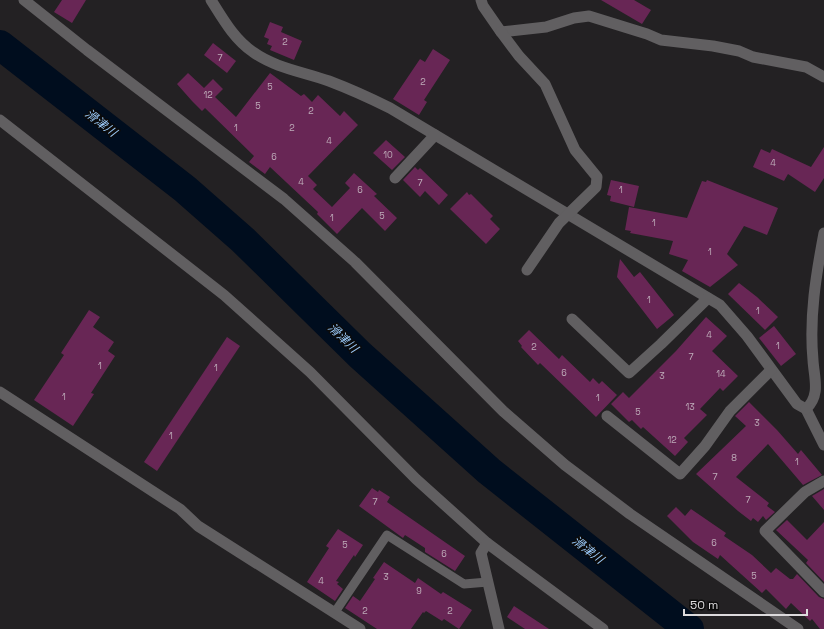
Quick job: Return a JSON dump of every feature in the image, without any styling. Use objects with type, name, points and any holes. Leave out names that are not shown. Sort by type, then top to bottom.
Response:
[{"type":"street","points":[[24,0],[86,50],[284,200],[355,262],[503,412],[565,464],[630,514],[798,629]]},
{"type":"street","points":[[211,0],[232,33],[252,52],[271,63],[329,81],[360,93],[390,108],[720,305],[729,313],[797,404],[806,409],[824,445]]},
{"type":"street","points":[[481,0],[483,6],[519,56],[545,84],[574,150],[597,178],[596,187],[569,215],[559,223],[527,270]]},
{"type":"street","points":[[501,32],[546,27],[574,18],[589,16],[647,34],[661,40],[713,46],[739,51],[753,57],[806,67],[824,77]]},
{"type":"street","points":[[0,120],[224,295],[310,372],[416,479],[487,543],[603,629]]},
{"type":"street","points":[[395,178],[435,135]]},
{"type":"street","points":[[806,409],[815,397],[816,381],[812,360],[812,312],[824,233]]},
{"type":"street","points":[[572,319],[629,373],[662,344],[708,298]]},
{"type":"street","points":[[607,416],[680,474],[704,446],[730,410],[771,370]]},
{"type":"street","points":[[0,392],[180,509],[198,526],[360,629]]},
{"type":"street","points":[[824,481],[805,492],[765,531],[824,592]]},
{"type":"street","points":[[487,543],[482,553],[499,629]]},
{"type":"lane","points":[[335,612],[387,535],[464,584],[488,582]]},
{"type":"building","points":[[62,0],[86,0],[72,23],[54,12]]},
{"type":"building","points":[[601,0],[634,0],[651,10],[642,24]]},
{"type":"building","points":[[270,22],[283,27],[281,32],[302,41],[294,60],[270,50],[272,46],[267,44],[269,39],[264,37]]},
{"type":"building","points":[[213,43],[236,61],[227,73],[204,55]]},
{"type":"building","points":[[433,49],[450,60],[424,100],[427,102],[419,115],[393,99],[420,59],[425,62]]},
{"type":"building","points":[[188,73],[204,88],[213,79],[223,89],[215,97],[236,117],[270,73],[301,96],[304,94],[312,102],[318,95],[340,116],[344,111],[358,125],[308,176],[317,185],[313,189],[332,207],[350,188],[345,183],[354,173],[377,194],[374,196],[397,218],[385,231],[362,208],[337,234],[317,214],[318,212],[270,167],[265,174],[249,162],[254,156],[205,108],[202,111],[192,101],[177,84]]},
{"type":"building","points":[[386,140],[405,157],[392,170],[373,153]]},
{"type":"building","points":[[824,147],[824,178],[815,192],[788,174],[784,181],[753,167],[761,149],[770,153],[772,149],[811,167]]},
{"type":"building","points":[[415,167],[418,170],[420,168],[448,195],[439,205],[425,191],[420,197],[403,180]]},
{"type":"building","points":[[611,180],[639,186],[634,207],[610,201],[611,196],[607,195]]},
{"type":"building","points":[[707,180],[778,208],[767,235],[744,226],[727,254],[738,265],[710,287],[682,271],[688,260],[669,254],[673,241],[630,233],[631,231],[625,230],[629,207],[687,218],[702,181],[706,182]]},
{"type":"building","points":[[467,192],[469,195],[471,194],[493,216],[490,219],[500,229],[486,244],[450,209]]},
{"type":"building","points":[[620,259],[634,277],[640,272],[674,315],[657,329],[617,277]]},
{"type":"building","points":[[739,283],[757,297],[778,317],[765,330],[728,294]]},
{"type":"building","points":[[89,310],[100,317],[93,327],[114,342],[108,351],[115,356],[91,393],[94,394],[73,426],[34,400],[64,355],[61,353]]},
{"type":"building","points":[[706,317],[727,336],[712,351],[738,376],[723,391],[720,388],[700,409],[707,415],[684,438],[688,442],[675,456],[643,427],[641,429],[632,420],[629,422],[611,404],[623,392],[629,398],[676,351]]},
{"type":"building","points":[[774,326],[796,354],[781,366],[759,338]]},
{"type":"building","points":[[529,330],[559,359],[562,355],[590,382],[593,378],[599,384],[602,381],[617,395],[596,417],[540,363],[538,365],[521,347],[522,346],[518,341]]},
{"type":"building","points":[[227,337],[240,346],[157,471],[144,462]]},
{"type":"building","points":[[749,402],[798,454],[801,450],[822,475],[803,485],[768,444],[736,477],[769,503],[767,506],[775,512],[766,520],[763,516],[758,522],[753,518],[751,521],[738,511],[696,474],[746,426],[735,416]]},
{"type":"building","points":[[372,488],[378,492],[379,490],[390,497],[387,502],[465,556],[455,571],[425,552],[425,548],[405,535],[403,538],[359,506]]},
{"type":"building","points":[[824,489],[824,510],[812,496]]},
{"type":"building","points":[[676,507],[685,516],[691,509],[726,533],[724,536],[752,555],[771,573],[776,568],[790,579],[793,579],[797,574],[819,597],[824,599],[824,629],[820,629],[812,619],[810,621],[791,603],[786,609],[766,589],[762,593],[720,555],[718,559],[693,542],[667,516]]},
{"type":"building","points":[[787,520],[807,540],[824,522],[824,582],[806,563],[808,560],[776,530]]},
{"type":"building","points":[[338,529],[363,545],[355,557],[354,555],[336,581],[339,582],[337,584],[343,589],[335,601],[307,582],[329,548],[326,546]]},
{"type":"building","points":[[384,562],[415,583],[418,578],[441,594],[443,592],[472,610],[459,629],[444,619],[442,621],[426,611],[424,613],[423,612],[411,629],[377,629],[345,608],[353,596],[360,601],[375,579],[373,578]]},
{"type":"building","points":[[514,606],[549,629],[525,629],[507,617]]},
{"type":"waterway","name":"滑津川","points":[[0,45],[185,189],[243,240],[360,355],[489,471],[689,629]]}]
